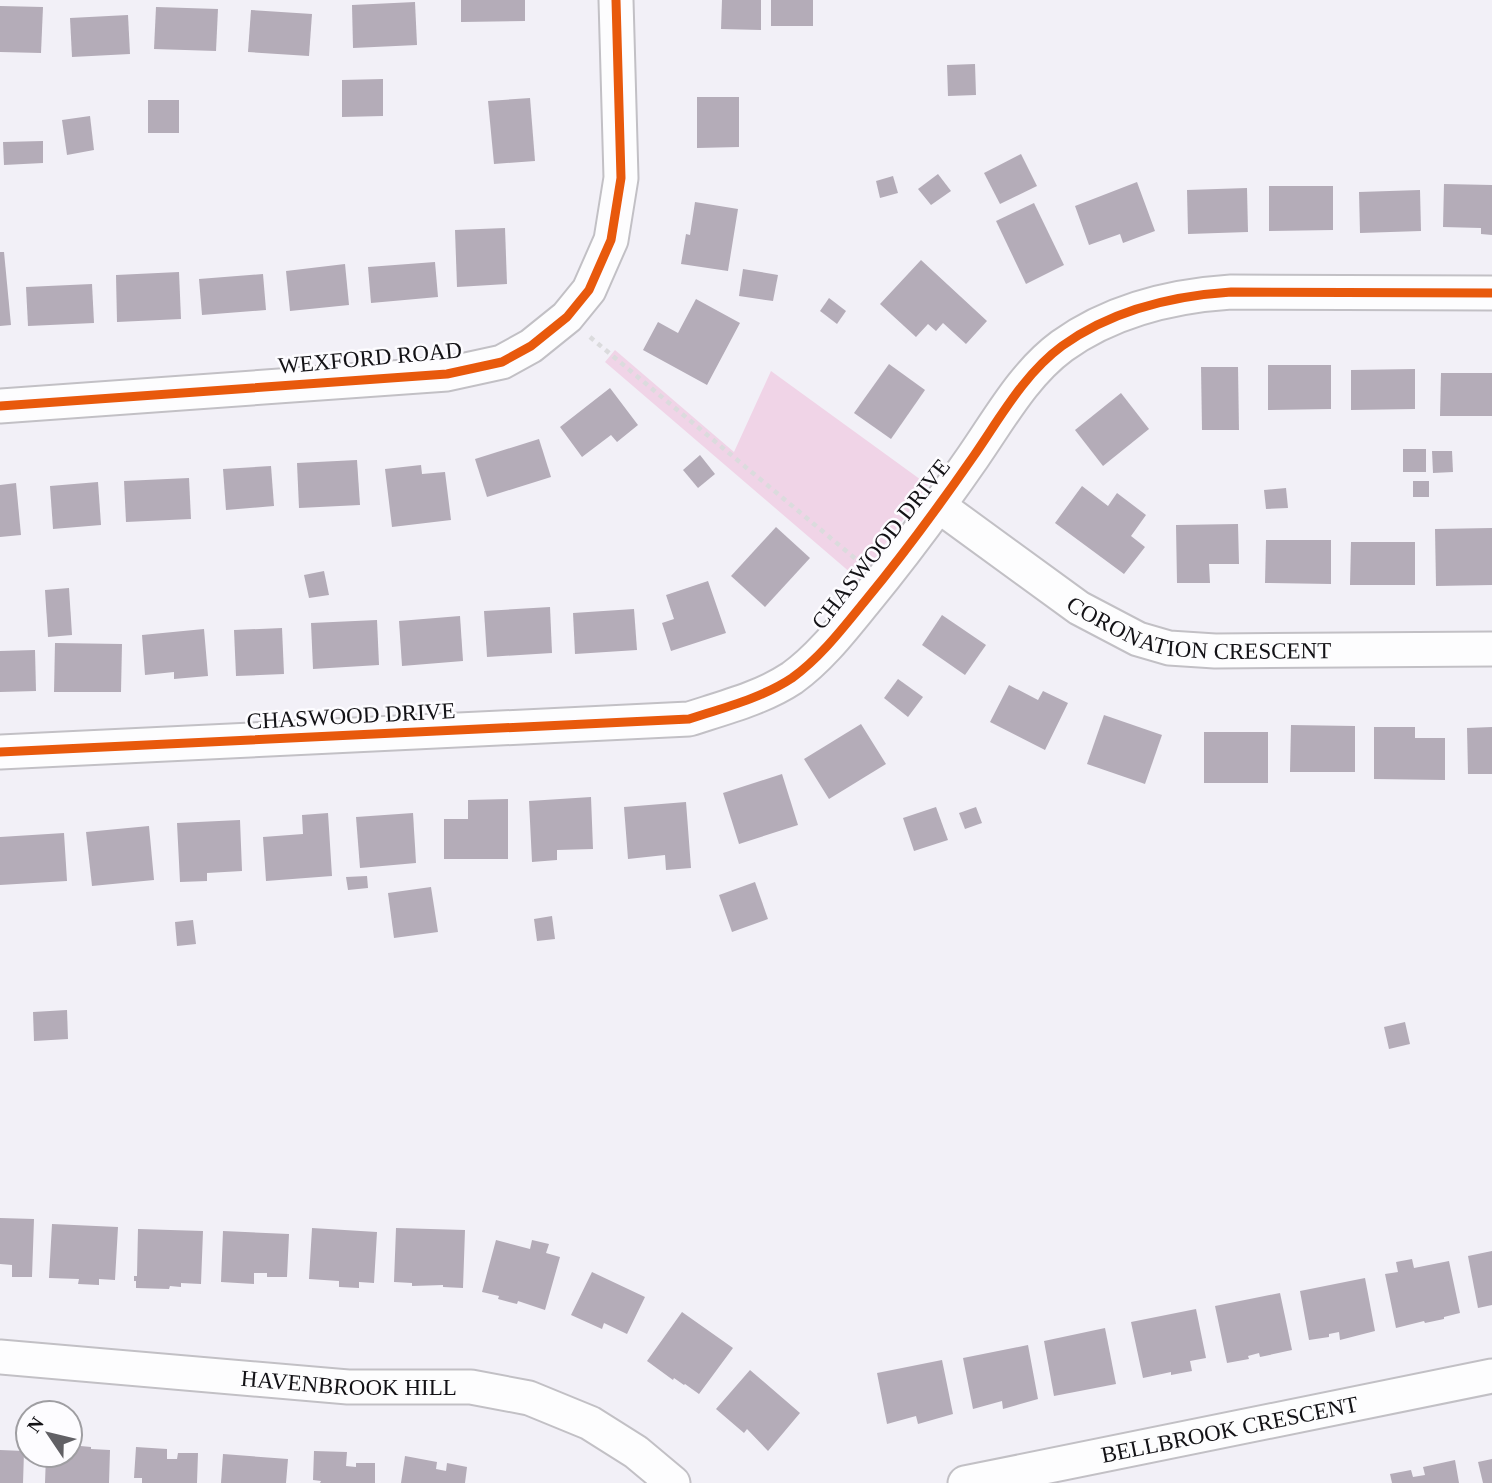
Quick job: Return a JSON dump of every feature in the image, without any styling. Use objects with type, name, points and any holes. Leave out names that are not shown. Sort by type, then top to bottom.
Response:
[{"type":"street","name":"WEXFORD ROAD","points":[[0,406],[447,374],[502,362],[531,346],[567,317],[589,290],[611,240],[621,178],[616,0]]},
{"type":"street","name":"CHASWOOD DRIVE","points":[[0,752],[689,719],[744,701],[792,678],[832,640],[939,506],[1029,377],[1061,347],[1096,325],[1143,305],[1195,294],[1492,293]]},
{"type":"street","name":"CORONATION CRESCENT","points":[[939,506],[1079,608],[1138,639],[1169,648],[1215,651],[1492,649]]},
{"type":"street","name":"HAVENBROOK HILL","points":[[0,1357],[348,1387],[471,1387],[529,1398],[590,1423],[636,1452],[673,1483]]},
{"type":"street","name":"BELLBROOK CRESCENT","points":[[965,1483],[1492,1376]]},
{"type":"path","points":[[567,317],[791,503],[881,582]]},
{"type":"shaded area","points":[[615,350],[734,452],[771,371],[928,485],[859,580],[605,362]]},
{"type":"building","points":[[461,0],[525,0],[525,21],[461,22]]},
{"type":"building","points":[[722,0],[761,0],[761,30],[721,29]]},
{"type":"building","points":[[771,0],[813,0],[813,26],[771,26]]},
{"type":"building","points":[[415,2],[417,45],[353,48],[352,5]]},
{"type":"building","points":[[0,6],[43,7],[41,53],[0,52]]},
{"type":"building","points":[[156,7],[218,9],[216,51],[154,49]]},
{"type":"building","points":[[251,10],[312,14],[309,56],[248,52]]},
{"type":"building","points":[[128,15],[130,54],[72,57],[70,18]]},
{"type":"building","points":[[975,64],[976,95],[948,96],[947,65]]},
{"type":"building","points":[[383,79],[383,116],[342,117],[342,80]]},
{"type":"building","points":[[697,97],[739,97],[739,147],[697,148]]},
{"type":"building","points":[[530,98],[535,161],[494,164],[488,101]]},
{"type":"building","points":[[148,100],[179,100],[179,133],[148,133]]},
{"type":"building","points":[[90,116],[94,150],[67,155],[62,120]]},
{"type":"building","points":[[43,141],[43,163],[4,165],[3,142]]},
{"type":"building","points":[[1021,154],[1037,186],[1000,204],[984,173]]},
{"type":"building","points":[[938,174],[951,191],[931,205],[918,189]]},
{"type":"building","points":[[893,176],[898,193],[880,198],[876,181]]},
{"type":"building","points":[[1137,182],[1155,231],[1123,243],[1120,234],[1089,245],[1075,206]]},
{"type":"building","points":[[1444,184],[1492,185],[1492,235],[1481,234],[1481,228],[1443,227]]},
{"type":"building","points":[[1269,186],[1333,186],[1333,230],[1269,231]]},
{"type":"building","points":[[1247,188],[1248,232],[1188,234],[1187,190]]},
{"type":"building","points":[[1420,190],[1421,231],[1360,233],[1359,192]]},
{"type":"building","points":[[695,202],[738,209],[728,271],[681,264],[686,234],[690,235]]},
{"type":"building","points":[[1034,203],[1064,265],[1026,284],[996,221]]},
{"type":"building","points":[[505,228],[507,284],[457,287],[455,230]]},
{"type":"building","points":[[0,252],[4,252],[11,325],[0,326]]},
{"type":"building","points":[[921,260],[987,321],[966,344],[943,323],[936,331],[928,324],[916,337],[880,304]]},
{"type":"building","points":[[435,262],[438,297],[371,303],[368,267]]},
{"type":"building","points":[[345,264],[349,305],[290,311],[286,271]]},
{"type":"building","points":[[743,269],[778,275],[773,301],[739,296]]},
{"type":"building","points":[[179,272],[181,319],[117,322],[116,275]]},
{"type":"building","points":[[263,274],[266,310],[202,315],[199,279]]},
{"type":"building","points":[[92,284],[94,323],[28,326],[26,287]]},
{"type":"building","points":[[829,298],[846,311],[837,324],[820,311]]},
{"type":"building","points":[[696,299],[740,323],[707,385],[643,350],[658,322],[678,333]]},
{"type":"building","points":[[889,364],[925,390],[891,439],[854,413]]},
{"type":"building","points":[[1268,365],[1331,365],[1331,409],[1268,410]]},
{"type":"building","points":[[1201,367],[1238,367],[1239,430],[1202,430]]},
{"type":"building","points":[[1415,369],[1415,409],[1351,410],[1351,370]]},
{"type":"building","points":[[1441,373],[1492,373],[1492,416],[1440,416]]},
{"type":"building","points":[[610,388],[638,425],[617,442],[611,435],[582,457],[560,427]]},
{"type":"building","points":[[1121,393],[1149,429],[1103,466],[1075,430]]},
{"type":"building","points":[[539,439],[551,477],[487,497],[475,459]]},
{"type":"building","points":[[1403,449],[1426,449],[1426,472],[1403,472]]},
{"type":"building","points":[[1432,451],[1452,451],[1453,472],[1433,473]]},
{"type":"building","points":[[700,455],[715,474],[698,488],[683,470]]},
{"type":"building","points":[[357,460],[360,505],[299,508],[297,463]]},
{"type":"building","points":[[421,465],[422,474],[445,472],[451,520],[392,527],[385,469]]},
{"type":"building","points":[[271,466],[274,506],[226,510],[223,469]]},
{"type":"building","points":[[189,478],[191,519],[126,522],[124,481]]},
{"type":"building","points":[[1413,481],[1429,481],[1429,497],[1413,497]]},
{"type":"building","points":[[98,482],[101,525],[53,529],[50,486]]},
{"type":"building","points":[[16,483],[21,535],[0,537],[0,485]]},
{"type":"building","points":[[1082,486],[1108,506],[1117,493],[1146,515],[1131,536],[1145,547],[1124,574],[1055,523]]},
{"type":"building","points":[[1286,488],[1288,508],[1266,509],[1264,490]]},
{"type":"building","points":[[1238,524],[1239,564],[1209,564],[1210,583],[1177,583],[1176,525]]},
{"type":"building","points":[[776,527],[810,558],[765,607],[731,576]]},
{"type":"building","points":[[1492,528],[1492,585],[1436,586],[1435,529]]},
{"type":"building","points":[[1266,540],[1331,540],[1331,584],[1265,583]]},
{"type":"building","points":[[1351,542],[1415,542],[1415,585],[1350,585]]},
{"type":"building","points":[[324,571],[329,595],[309,598],[304,575]]},
{"type":"building","points":[[708,581],[726,633],[671,651],[662,623],[674,619],[666,595]]},
{"type":"building","points":[[69,588],[72,635],[48,637],[45,590]]},
{"type":"building","points":[[550,607],[552,653],[487,657],[484,611]]},
{"type":"building","points":[[634,609],[637,650],[575,654],[573,613]]},
{"type":"building","points":[[942,615],[986,645],[965,675],[922,645]]},
{"type":"building","points":[[460,616],[463,661],[402,666],[399,621]]},
{"type":"building","points":[[377,620],[379,665],[313,669],[311,623]]},
{"type":"building","points":[[282,628],[284,674],[236,676],[234,630]]},
{"type":"building","points":[[204,629],[208,676],[174,679],[174,672],[145,675],[142,635]]},
{"type":"building","points":[[55,643],[122,644],[121,692],[54,692]]},
{"type":"building","points":[[35,650],[36,691],[0,692],[0,651]]},
{"type":"building","points":[[898,679],[923,697],[908,717],[884,698]]},
{"type":"building","points":[[1009,685],[1038,700],[1043,691],[1068,703],[1045,750],[990,722]]},
{"type":"building","points":[[1104,715],[1162,735],[1145,784],[1087,764]]},
{"type":"building","points":[[861,724],[886,764],[829,799],[804,759]]},
{"type":"building","points":[[1291,725],[1355,726],[1355,772],[1290,772]]},
{"type":"building","points":[[1374,727],[1415,727],[1415,738],[1445,738],[1445,780],[1374,779]]},
{"type":"building","points":[[1492,727],[1492,774],[1468,774],[1467,728]]},
{"type":"building","points":[[1204,732],[1268,732],[1268,783],[1204,783]]},
{"type":"building","points":[[782,774],[798,825],[739,844],[723,793]]},
{"type":"building","points":[[591,797],[593,849],[557,850],[557,860],[532,862],[529,801]]},
{"type":"building","points":[[508,799],[508,859],[444,859],[444,819],[468,819],[468,800]]},
{"type":"building","points":[[686,802],[691,868],[666,870],[665,855],[628,859],[624,807]]},
{"type":"building","points":[[936,807],[948,840],[914,851],[903,818]]},
{"type":"building","points":[[976,807],[982,823],[965,829],[959,813]]},
{"type":"building","points":[[328,813],[332,876],[266,881],[263,837],[303,834],[302,815]]},
{"type":"building","points":[[413,813],[416,863],[360,868],[356,817]]},
{"type":"building","points":[[240,820],[242,871],[207,873],[207,881],[180,882],[177,823]]},
{"type":"building","points":[[149,826],[154,880],[92,886],[86,832]]},
{"type":"building","points":[[64,833],[67,881],[0,885],[0,837]]},
{"type":"building","points":[[367,876],[368,888],[348,890],[346,877]]},
{"type":"building","points":[[755,882],[768,919],[732,932],[719,895]]},
{"type":"building","points":[[431,887],[438,932],[394,938],[388,893]]},
{"type":"building","points":[[552,916],[555,939],[537,941],[534,919]]},
{"type":"building","points":[[193,920],[196,944],[177,946],[175,922]]},
{"type":"building","points":[[67,1010],[68,1039],[34,1041],[33,1012]]},
{"type":"building","points":[[1405,1022],[1410,1044],[1389,1049],[1384,1027]]},
{"type":"building","points":[[0,1218],[34,1219],[32,1277],[12,1277],[12,1265],[0,1264]]},
{"type":"building","points":[[52,1224],[118,1227],[115,1280],[99,1279],[99,1285],[78,1284],[79,1279],[49,1278]]},
{"type":"building","points":[[312,1228],[377,1232],[374,1283],[359,1282],[359,1288],[339,1287],[339,1281],[309,1279]]},
{"type":"building","points":[[396,1228],[465,1230],[463,1288],[443,1285],[412,1286],[412,1283],[394,1282]]},
{"type":"building","points":[[138,1229],[203,1231],[201,1284],[181,1283],[181,1287],[170,1286],[169,1289],[136,1288],[134,1276],[137,1276]]},
{"type":"building","points":[[223,1231],[289,1234],[287,1277],[267,1277],[267,1273],[254,1273],[254,1284],[221,1282]]},
{"type":"building","points":[[496,1240],[530,1249],[532,1240],[549,1244],[546,1253],[560,1257],[545,1310],[518,1301],[517,1304],[498,1299],[499,1296],[482,1292]]},
{"type":"building","points":[[1492,1251],[1492,1305],[1478,1308],[1468,1256]]},
{"type":"building","points":[[1412,1259],[1414,1268],[1449,1261],[1460,1313],[1444,1319],[1396,1328],[1385,1274],[1398,1272],[1396,1262]]},
{"type":"building","points":[[592,1272],[645,1297],[627,1334],[604,1323],[602,1329],[571,1315]]},
{"type":"building","points":[[1365,1278],[1375,1331],[1340,1340],[1339,1332],[1329,1334],[1329,1337],[1309,1340],[1300,1291]]},
{"type":"building","points":[[1280,1293],[1292,1350],[1260,1357],[1259,1353],[1248,1356],[1249,1359],[1227,1363],[1215,1306]]},
{"type":"building","points":[[1196,1309],[1206,1358],[1190,1361],[1192,1371],[1143,1378],[1131,1322]]},
{"type":"building","points":[[682,1312],[733,1348],[699,1394],[674,1378],[673,1380],[647,1361]]},
{"type":"building","points":[[1105,1328],[1116,1384],[1054,1396],[1044,1341]]},
{"type":"building","points":[[1028,1345],[1038,1399],[1003,1409],[1002,1401],[973,1409],[963,1358]]},
{"type":"building","points":[[942,1360],[953,1414],[918,1424],[916,1416],[887,1424],[877,1373]]},
{"type":"building","points":[[750,1370],[800,1413],[768,1451],[747,1429],[744,1433],[716,1409]]},
{"type":"building","points":[[84,1446],[110,1450],[109,1483],[45,1483],[46,1469],[84,1469]]},
{"type":"building","points":[[136,1447],[167,1449],[167,1459],[177,1459],[178,1453],[198,1453],[197,1483],[142,1483],[142,1478],[134,1478]]},
{"type":"building","points":[[0,1450],[14,1451],[14,1469],[23,1469],[23,1483],[0,1483]]},
{"type":"building","points":[[314,1451],[347,1452],[346,1466],[375,1463],[375,1483],[320,1483],[321,1481],[313,1480]]},
{"type":"building","points":[[223,1454],[288,1459],[286,1483],[221,1483]]},
{"type":"building","points":[[405,1456],[437,1462],[436,1469],[446,1471],[447,1463],[467,1467],[465,1483],[401,1483]]},
{"type":"building","points":[[1492,1459],[1492,1483],[1483,1483],[1478,1462]]},
{"type":"building","points":[[1455,1460],[1459,1483],[1392,1483],[1390,1474],[1411,1470],[1413,1477],[1425,1475],[1423,1467]]},
{"type":"cycle path","points":[[0,406],[447,374],[502,362],[531,346],[567,317],[589,290],[611,240],[621,178],[616,0]]},
{"type":"cycle path","points":[[0,752],[689,719],[768,691],[792,678],[812,661],[840,632],[907,548],[1024,383],[1062,346],[1101,323],[1164,301],[1231,292],[1492,293]]}]
